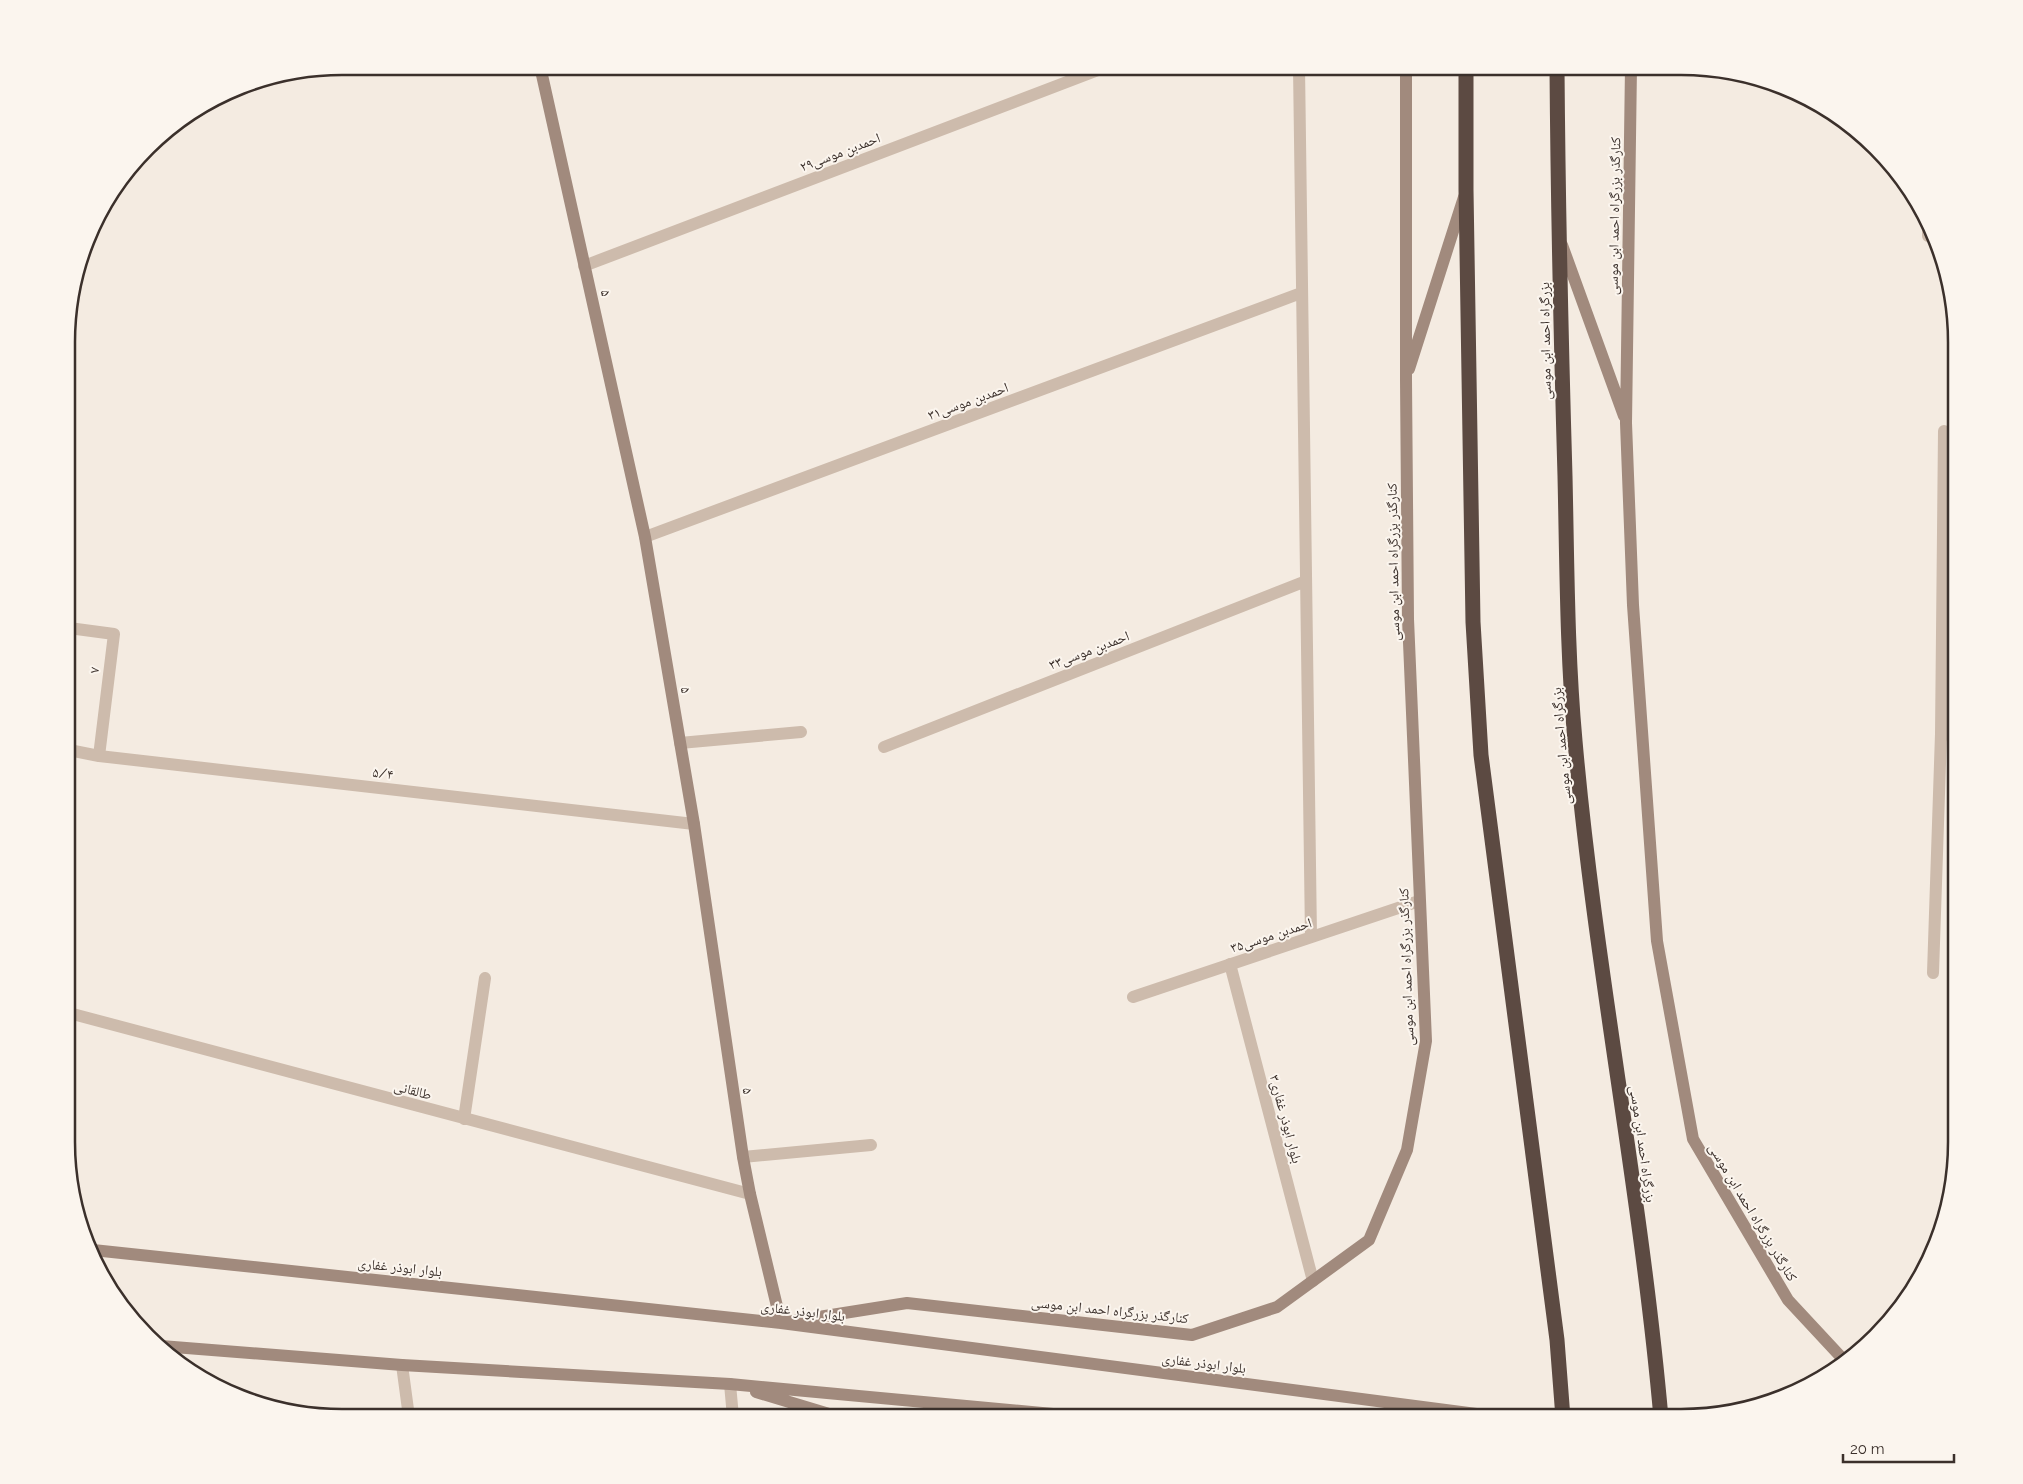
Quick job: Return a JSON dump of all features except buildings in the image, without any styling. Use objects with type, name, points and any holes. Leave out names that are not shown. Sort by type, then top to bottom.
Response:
[{"type":"highway","points":[[1466,75],[1466,190],[1474,622],[1481,755],[1557,1340],[1562,1409]]},
{"type":"highway","name":"بزرگراه احمد ابن موسی","points":[[1557,75],[1558,236],[1568,615],[1575,740],[1595,923],[1653,1329],[1660,1409]]},
{"type":"main road","name":"۵","points":[[542,75],[645,537],[694,824],[743,1157],[781,1323]]},
{"type":"main road","name":"کنارگذر بزرگراه احمد ابن موسی","points":[[781,1323],[907,1302],[1192,1335],[1276,1307],[1370,1240],[1407,1150],[1426,1041],[1408,619],[1406,75]]},
{"type":"main road","name":"کنارگذر بزرگراه احمد ابن موسی","points":[[1631,75],[1626,423],[1633,615],[1656,941],[1693,1139],[1788,1300],[1840,1356]]},
{"type":"main road","points":[[1406,380],[1466,190]]},
{"type":"main road","points":[[1558,236],[1626,423]]},
{"type":"main road","name":"بلوار ابوذر غفاری","points":[[98,1251],[781,1323],[1438,1409]]},
{"type":"main road","points":[[170,1347],[402,1365],[730,1384],[991,1409]]},
{"type":"main road","points":[[730,1384],[813,1409]]},
{"type":"street","name":"۲۹احمدبن موسی","points":[[584,266],[1085,75]]},
{"type":"street","points":[[1298,75],[1311,937]]},
{"type":"street","name":"۳۱احمدبن موسی","points":[[645,537],[1302,292]]},
{"type":"street","points":[[1933,973],[1941,734],[1944,431]]},
{"type":"street","name":"۳۳احمدبن موسی","points":[[884,747],[1306,581]]},
{"type":"street","name":"۷","points":[[75,629],[114,634],[99,756]]},
{"type":"street","points":[[680,743],[800,732]]},
{"type":"street","points":[[1941,734],[1948,734]]},
{"type":"street","name":"۵/۴","points":[[75,751],[99,756],[694,824]]},
{"type":"street","name":"۳۵احمدبن موسی","points":[[1133,997],[1419,901]]},
{"type":"street","name":"بلوار ابوذر غفاری۳","points":[[1230,964],[1312,1281]]},
{"type":"street","points":[[464,1119],[485,978]]},
{"type":"street","name":"طالقانی","points":[[75,1016],[750,1194]]},
{"type":"street","points":[[743,1157],[871,1145]]},
{"type":"street","points":[[402,1365],[408,1409]]},
{"type":"street","points":[[730,1384],[732,1409]]}]
